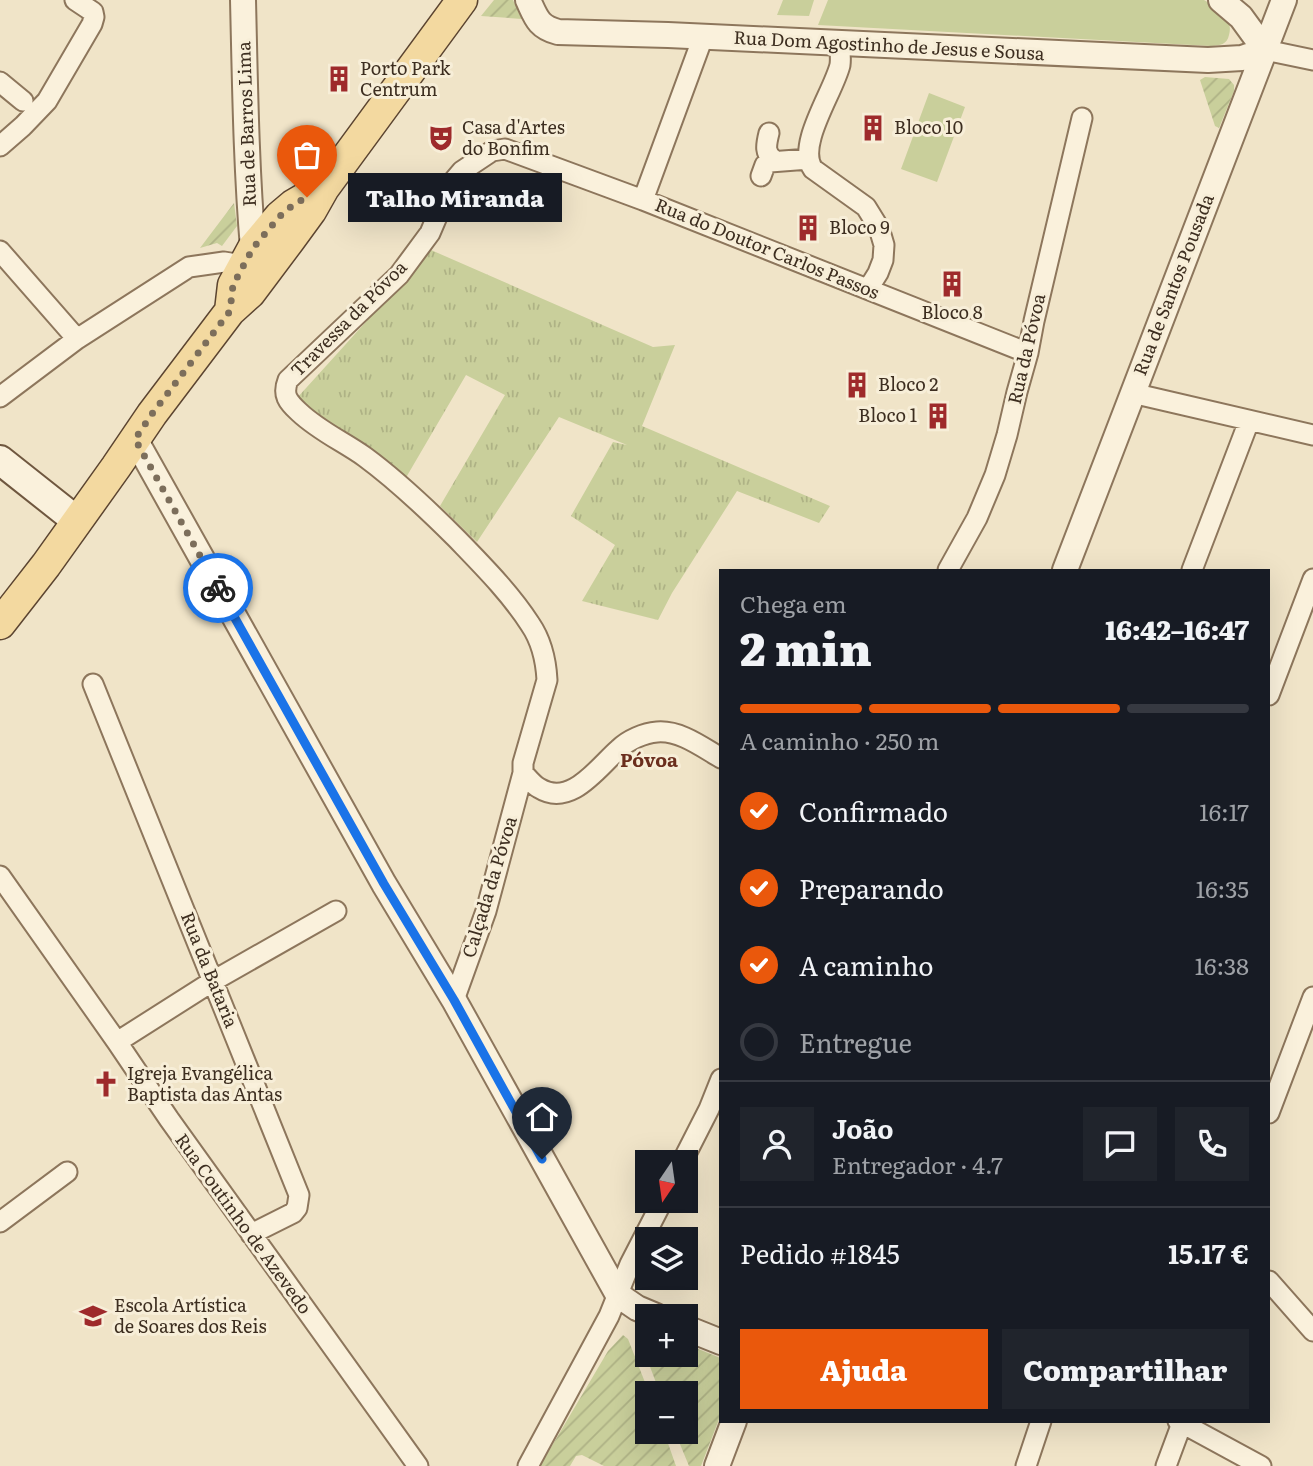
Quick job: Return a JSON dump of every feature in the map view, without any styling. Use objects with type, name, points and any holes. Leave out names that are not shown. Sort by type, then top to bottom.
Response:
[{"type":"main road","points":[[0,624],[152,414],[230,311],[250,293],[311,211],[324,188],[462,0]]},
{"type":"main road","points":[[230,311],[233,285],[248,257],[280,216],[293,205],[324,188]]},
{"type":"main road","points":[[0,460],[77,521]]},
{"type":"street","points":[[0,146],[47,101],[92,24],[93,12],[75,0]]},
{"type":"street","name":"Rua de Barros Lima","points":[[243,0],[249,198],[248,257]]},
{"type":"street","name":"Rua Dom Agostinho de Jesus e Sousa","points":[[528,0],[537,20],[546,29],[558,32],[1208,60],[1242,58],[1265,50]]},
{"type":"street","points":[[1221,0],[1241,18],[1265,50],[1313,60]]},
{"type":"street","name":"Rua de Santos Pousada","points":[[1065,569],[1284,0]]},
{"type":"street","points":[[643,200],[702,37]]},
{"type":"street","points":[[839,43],[840,65],[810,140],[809,159],[813,169],[866,207],[879,228],[884,245],[883,260],[868,289]]},
{"type":"street","points":[[0,82],[23,101]]},
{"type":"street","name":"Rua da Póvoa","points":[[949,569],[977,518],[995,475],[1007,435],[1082,118]]},
{"type":"street","points":[[769,133],[766,151],[775,161]]},
{"type":"street","name":"Rua do Doutor Carlos Passos","points":[[505,149],[643,200],[1028,352]]},
{"type":"street","name":"Travessa da Póvoa","points":[[505,149],[492,151],[462,171],[451,184],[435,224],[399,275],[288,380],[285,395],[299,412],[365,457],[419,501],[489,571],[530,624],[542,652],[547,680],[523,763],[523,773]]},
{"type":"street","points":[[761,176],[765,165],[775,161],[809,159]]},
{"type":"street","points":[[0,251],[77,339]]},
{"type":"street","points":[[0,397],[77,339],[189,267],[235,262],[248,257]]},
{"type":"street","points":[[1132,393],[1313,435]]},
{"type":"street","points":[[1192,569],[1249,421]]},
{"type":"street","points":[[135,439],[384,884],[454,1000],[618,1295],[635,1307]]},
{"type":"street","points":[[1270,692],[1313,579]]},
{"type":"street","name":"Rua da Bataria","points":[[93,684],[299,1195],[297,1208],[293,1213],[251,1234]]},
{"type":"street","points":[[523,773],[538,788],[558,793],[571,791],[582,784],[620,747],[637,737],[657,732],[684,738],[719,757]]},
{"type":"street","name":"Calçada da Póvoa","points":[[454,1000],[486,911],[523,773]]},
{"type":"street","name":"Rua Coutinho de Azevedo","points":[[0,876],[169,1119],[418,1466]]},
{"type":"street","points":[[117,1042],[214,981],[336,911]]},
{"type":"street","points":[[1270,1110],[1313,997]]},
{"type":"street","points":[[688,1150],[719,1084]]},
{"type":"street","points":[[0,1222],[67,1172]]},
{"type":"street","points":[[528,1466],[608,1319],[630,1264],[656,1213]]},
{"type":"street","points":[[1270,1282],[1313,1331]]},
{"type":"street","points":[[698,1333],[719,1341]]},
{"type":"street","points":[[717,1466],[733,1423]]},
{"type":"street","points":[[1026,1466],[1040,1423]]},
{"type":"street","points":[[1166,1466],[1180,1423]]},
{"type":"street","points":[[1182,1423],[1261,1466]]},
{"type":"green space","points":[[494,0],[513,0],[522,19],[481,16]]},
{"type":"green space","points":[[783,0],[814,0],[809,16],[777,15]]},
{"type":"green space","points":[[828,0],[1204,0],[1227,18],[1230,29],[1225,43],[1211,46],[818,25]]},
{"type":"green space","points":[[1205,77],[1229,79],[1234,85],[1219,128],[1215,126],[1200,80]]},
{"type":"green space","points":[[929,93],[965,107],[937,182],[901,169]]},
{"type":"green space","points":[[234,203],[237,226],[222,246],[217,243],[200,248]]},
{"type":"green space","points":[[431,250],[653,347],[675,345],[642,426],[830,506],[819,523],[737,491],[672,593],[658,620],[582,601],[615,545],[571,516],[613,442],[627,445],[559,417],[477,542],[440,506],[505,395],[466,375],[404,481],[297,398]]},
{"type":"green space","points":[[623,1335],[628,1339],[635,1357],[635,1367],[639,1367],[644,1381],[635,1381],[635,1444],[668,1444],[676,1466],[604,1466],[582,1455],[576,1456],[570,1466],[540,1466],[608,1351]]},
{"type":"green space","points":[[698,1349],[719,1358],[719,1419],[701,1466],[689,1466],[680,1444],[698,1444],[698,1381],[655,1381],[650,1367],[698,1367]]},
{"type":"way so far","points":[[218,588],[135,439],[230,311],[233,285],[253,248],[280,216],[307,197]]},
{"type":"place","name":"Porto Park Centrum","points":[[339,79]]},
{"type":"place","name":"Bloco 10","points":[[873,128]]},
{"type":"place","name":"Casa d'Artes do Bonfim","points":[[441,138]]},
{"type":"place","name":"Talho Miranda","points":[[307,197]]},
{"type":"place","name":"Bloco 9","points":[[808,228]]},
{"type":"place","name":"Bloco 8","points":[[952,284]]},
{"type":"place","name":"Bloco 2","points":[[857,385]]},
{"type":"place","name":"Bloco 1","points":[[938,416]]},
{"type":"place","name":"Igreja Evangélica Baptista das Antas","points":[[106,1084]]},
{"type":"place","name":"Escola Artística de Soares dos Reis","points":[[93,1316]]},
{"type":"district","name":"Póvoa","points":[[649,760]]},
{"type":"route","points":[[218,588],[542,1159]]}]
